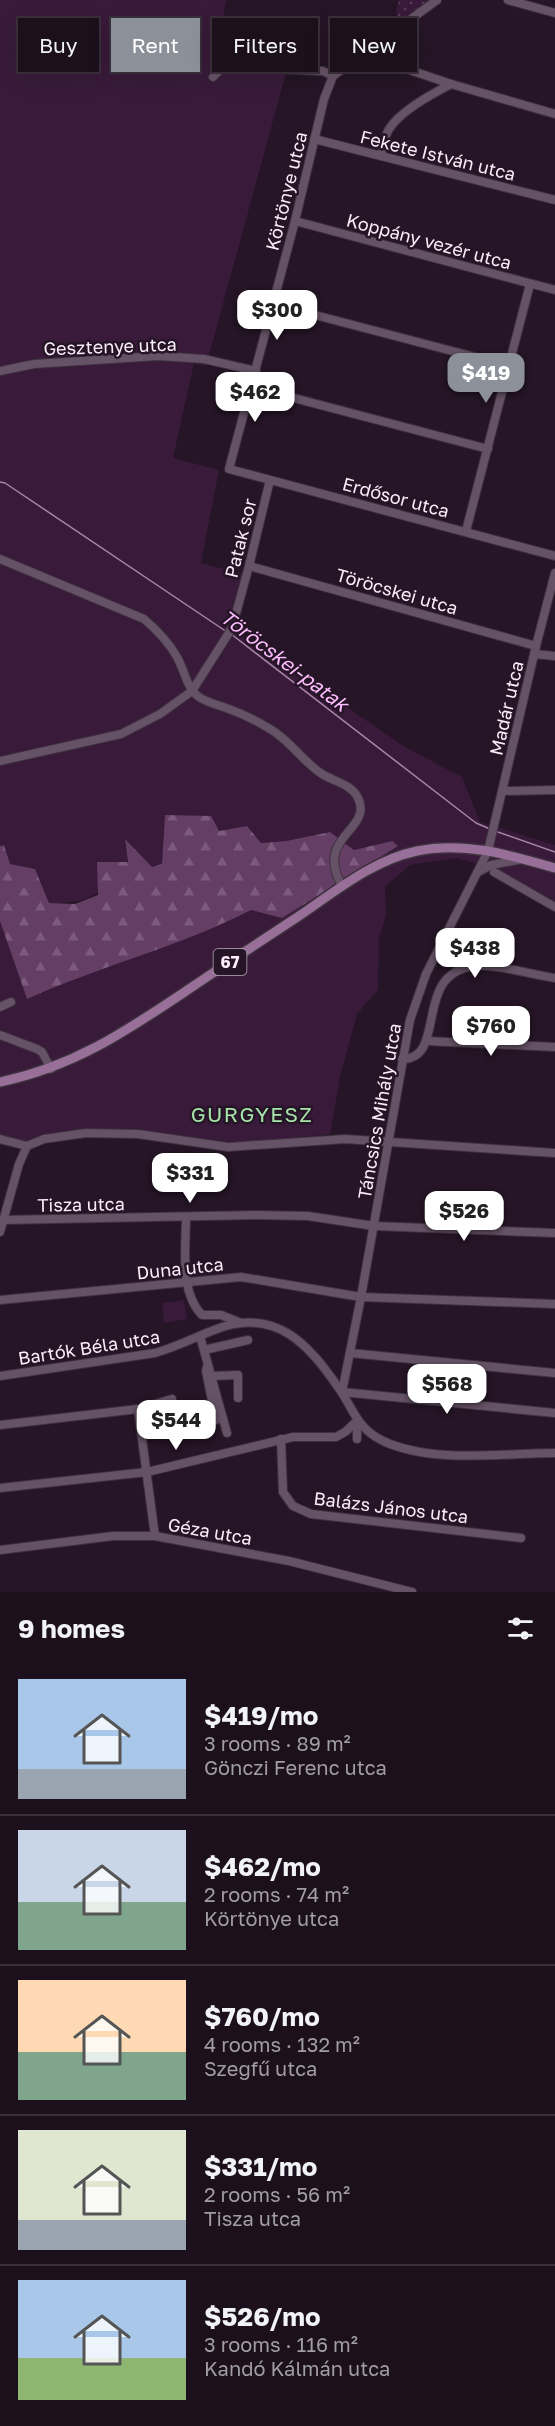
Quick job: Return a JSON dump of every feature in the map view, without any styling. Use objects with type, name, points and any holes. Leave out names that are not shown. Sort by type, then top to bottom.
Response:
[{"type":"main road","name":"67","points":[[0,1082],[51,1069],[118,1037],[342,886],[373,868],[405,854],[450,847],[488,851],[555,868]]},
{"type":"street","points":[[412,18],[437,0]]},
{"type":"street","points":[[508,0],[555,13]]},
{"type":"street","points":[[213,77],[221,69],[231,67],[323,71],[333,76],[338,72]]},
{"type":"street","points":[[415,72],[555,114]]},
{"type":"street","name":"Körtönye utca","points":[[229,469],[295,221],[324,99],[333,76]]},
{"type":"street","points":[[381,156],[388,132],[394,122],[424,98],[451,84]]},
{"type":"street","name":"Fekete István utca","points":[[314,139],[555,200]]},
{"type":"street","name":"Koppány vezér utca","points":[[295,221],[555,290]]},
{"type":"street","points":[[466,531],[530,284]]},
{"type":"street","points":[[273,304],[509,366]]},
{"type":"street","name":"Gesztenye utca","points":[[0,371],[34,364],[158,356],[204,359],[256,371]]},
{"type":"street","points":[[252,387],[488,449]]},
{"type":"street","name":"Erdősor utca","points":[[229,469],[555,556]]},
{"type":"street","name":"Patak sor","points":[[192,691],[232,628],[270,480]]},
{"type":"street","points":[[0,559],[144,619],[174,652],[192,691],[203,699],[271,729],[311,766],[356,794],[360,810],[358,819],[339,843],[332,863],[334,873],[342,886]]},
{"type":"street","name":"Töröcskei utca","points":[[249,566],[555,656]]},
{"type":"street","name":"Madár utca","points":[[488,851],[555,573]]},
{"type":"street","points":[[0,761],[121,734],[160,714],[192,691]]},
{"type":"street","points":[[502,791],[555,790]]},
{"type":"street","name":"Táncsics Mihály utca","points":[[342,1392],[410,1020],[426,974],[480,871],[488,851]]},
{"type":"street","points":[[480,871],[500,862],[524,859]]},
{"type":"street","points":[[494,872],[555,907]]},
{"type":"street","points":[[402,1059],[417,1056],[428,1041],[432,1009],[439,989],[449,975],[475,966],[555,978]]},
{"type":"street","points":[[0,1007],[11,1002]]},
{"type":"street","points":[[0,1035],[42,1052],[51,1069]]},
{"type":"street","points":[[428,1041],[555,1047]]},
{"type":"street","points":[[0,1139],[27,1146],[44,1139],[86,1133],[138,1134],[228,1147],[345,1138],[555,1153]]},
{"type":"street","points":[[0,1232],[19,1164],[27,1146]]},
{"type":"street","name":"Tisza utca","points":[[3,1220],[308,1216],[374,1226],[555,1233]]},
{"type":"street","points":[[186,1217],[187,1283],[196,1309],[202,1315],[221,1315],[241,1323]]},
{"type":"street","name":"Duna utca","points":[[0,1300],[241,1277],[361,1297],[555,1304]]},
{"type":"street","name":"Bartók Béla utca","points":[[0,1376],[135,1357],[172,1348],[226,1326],[259,1323],[286,1330],[306,1347],[342,1392],[357,1421],[368,1432],[384,1441],[424,1452],[452,1454],[555,1453]]},
{"type":"street","points":[[200,1336],[227,1433]]},
{"type":"street","points":[[204,1350],[248,1340]]},
{"type":"street","points":[[350,1353],[555,1373]]},
{"type":"street","points":[[208,1363],[206,1371],[216,1420]]},
{"type":"street","points":[[212,1376],[238,1375],[238,1398]]},
{"type":"street","points":[[342,1392],[555,1413]]},
{"type":"street","points":[[0,1425],[138,1409],[172,1399]]},
{"type":"street","points":[[138,1409],[155,1536]]},
{"type":"street","points":[[357,1421],[357,1439]]},
{"type":"street","points":[[0,1488],[147,1472],[280,1439],[336,1437],[357,1421]]},
{"type":"street","name":"Balázs János utca","points":[[280,1439],[283,1492],[293,1506],[311,1514],[521,1538]]},
{"type":"street","name":"Géza utca","points":[[0,1550],[113,1536],[155,1536],[289,1561],[412,1592]]},
{"type":"shaded area","points":[[0,0],[226,0],[223,18],[212,18],[212,72],[286,73],[206,366],[194,363],[173,458],[219,470],[201,563],[251,576],[236,631],[405,747],[462,777],[480,822],[555,845],[555,901],[497,869],[457,858],[410,865],[385,887],[386,915],[379,939],[378,990],[357,1014],[340,1077],[330,1134],[251,1143],[85,1130],[26,1144],[0,1137],[0,921],[27,999],[196,935],[251,910],[282,918],[392,841],[354,850],[330,832],[286,841],[261,843],[247,826],[219,831],[165,815],[162,864],[152,867],[125,840],[128,862],[110,882],[86,899],[64,903],[49,903],[35,869],[9,864],[4,845],[0,846]]},
{"type":"shaded area","points":[[399,0],[437,0],[413,18],[399,18],[396,13]]},
{"type":"shaded area","points":[[184,1300],[187,1319],[164,1323],[162,1303]]},
{"type":"green space","points":[[165,815],[211,816],[219,831],[247,826],[261,843],[286,841],[330,832],[354,850],[392,841],[398,846],[282,918],[251,910],[196,935],[27,999],[0,921],[0,846],[4,845],[10,864],[35,869],[49,903],[75,904],[98,895],[97,862],[128,862],[125,839],[152,867],[162,864]]},
{"type":"waterway","name":"Töröcskei-patak","points":[[0,482],[5,483],[227,632]]},
{"type":"waterway","name":"Töröcskei-patak","points":[[231,634],[476,823],[490,829]]},
{"type":"waterway","name":"Töröcskei-patak","points":[[495,831],[555,852]]},
{"type":"district","name":"GURGYESZ","points":[[252,1114]]}]
